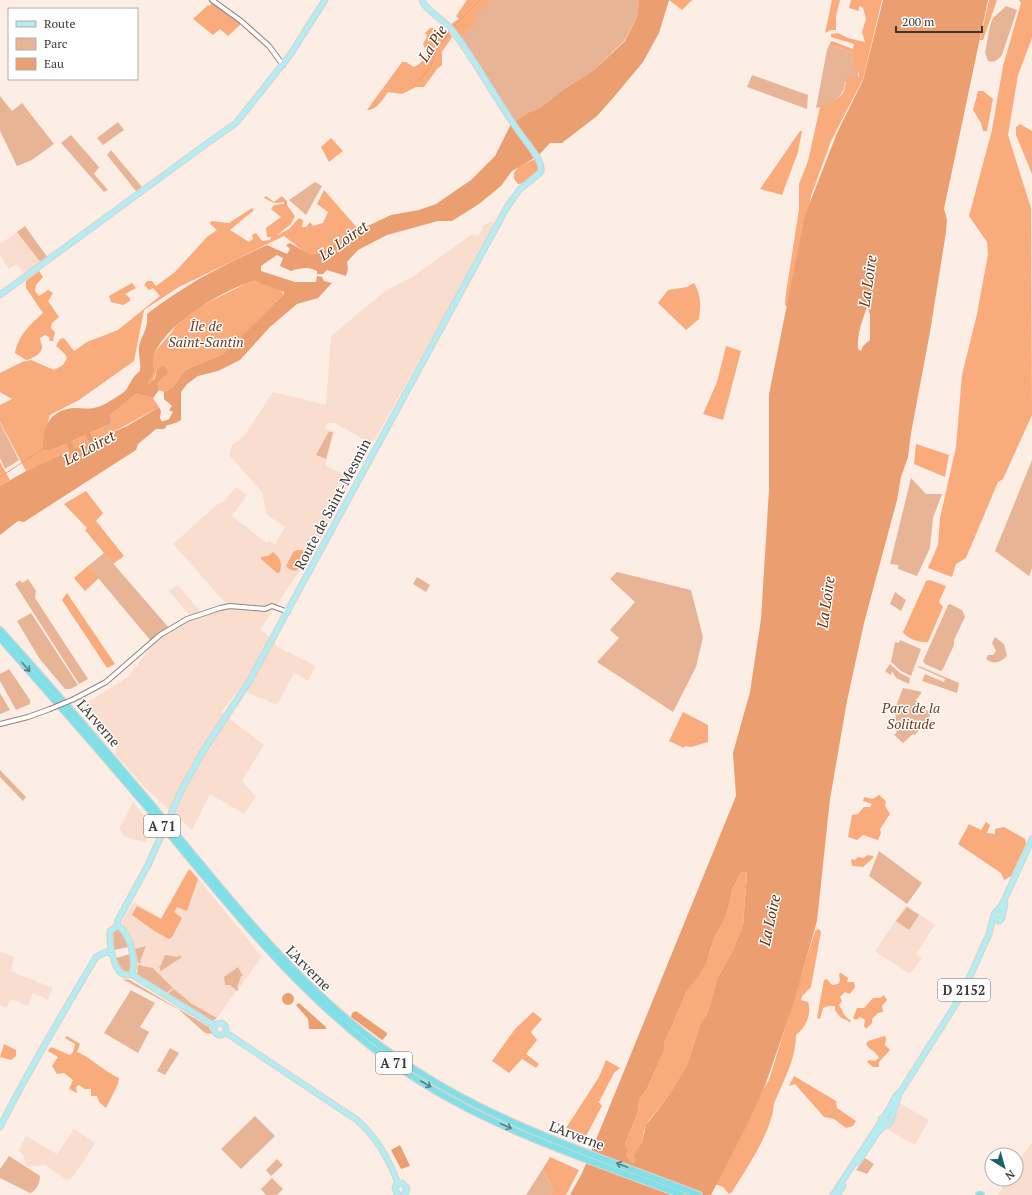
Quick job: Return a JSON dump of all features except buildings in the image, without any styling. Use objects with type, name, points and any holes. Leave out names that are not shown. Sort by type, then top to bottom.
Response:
[{"type":"highway","name":"L'Arverne","points":[[0,630],[104,747],[256,930],[308,986],[344,1018],[378,1045],[470,1105],[530,1130],[699,1195]]},
{"type":"highway","name":"L'Arverne","points":[[0,638],[78,725],[262,944],[327,1011],[410,1076],[575,1154],[682,1195]]},
{"type":"main road","points":[[0,295],[69,246],[212,139],[235,125],[279,70],[283,61],[289,57],[325,0]]},
{"type":"main road","name":"Route de Saint-Mesmin","points":[[109,951],[110,931],[117,926],[118,920],[148,865],[182,789],[202,753],[250,680],[501,219],[515,195],[541,172],[540,163],[508,117],[451,29],[443,20],[424,6],[422,0]]},
{"type":"main road","name":"D 2152","points":[[996,917],[1002,915],[1004,906],[1032,843]]},
{"type":"main road","name":"D 2152","points":[[883,1124],[889,1124],[887,1118],[896,1096],[899,1095],[961,996],[996,917],[1032,843]]},
{"type":"main road","points":[[117,926],[123,929],[130,946],[133,969],[131,974]]},
{"type":"main road","points":[[0,1127],[28,1074],[33,1070],[96,957],[109,951],[121,974],[126,976],[131,974]]},
{"type":"main road","points":[[131,974],[137,980],[215,1026]]},
{"type":"main road","points":[[215,1026],[218,1023],[223,1023],[226,1026],[225,1032]]},
{"type":"main road","points":[[215,1026],[216,1033],[221,1035],[225,1032]]},
{"type":"main road","points":[[225,1032],[356,1120],[368,1130],[381,1147],[398,1184]]},
{"type":"main road","points":[[833,1195],[883,1124]]},
{"type":"main road","points":[[837,1195],[883,1124]]},
{"type":"main road","points":[[398,1184],[395,1189],[398,1195]]},
{"type":"main road","points":[[398,1184],[403,1184],[406,1186],[406,1192],[403,1195]]},
{"type":"street","points":[[212,0],[253,31],[270,46],[276,55],[283,61]]},
{"type":"street","points":[[276,55],[283,61]]},
{"type":"street","points":[[0,724],[28,717],[50,709],[74,699],[106,682],[160,635],[197,614],[230,606],[265,609],[272,606],[288,612]]},
{"type":"shaded area","points":[[492,221],[494,224],[483,246],[374,441],[368,442],[335,423],[327,423],[325,429],[335,431],[325,465],[353,479],[307,564],[295,577],[260,630],[275,640],[276,646],[316,666],[308,681],[294,673],[277,705],[249,693],[242,686],[221,712],[264,745],[242,781],[256,797],[244,814],[210,794],[192,830],[145,788],[115,754],[117,746],[115,741],[84,708],[86,703],[128,677],[150,648],[161,637],[192,618],[169,591],[178,585],[200,611],[201,615],[229,607],[173,544],[219,503],[224,501],[236,487],[247,495],[232,516],[267,543],[269,541],[275,544],[285,527],[267,515],[262,492],[229,455],[232,445],[241,439],[246,433],[273,392],[326,405],[331,336],[385,291],[411,278],[472,234],[478,236],[483,228],[482,226]]},
{"type":"shaded area","points":[[17,232],[41,263],[24,273],[16,264],[9,269],[0,255],[0,244]]},
{"type":"shaded area","points":[[133,802],[153,827],[145,843],[124,836],[119,829]]},
{"type":"shaded area","points":[[189,867],[262,957],[216,1019],[137,974],[134,946],[129,932],[121,922],[134,902],[161,918]]},
{"type":"shaded area","points":[[906,905],[935,925],[916,954],[922,958],[910,974],[875,951]]},
{"type":"shaded area","points":[[0,951],[14,957],[11,971],[53,988],[48,1000],[33,993],[28,1006],[11,999],[6,1008],[0,1005]]},
{"type":"shaded area","points":[[898,1102],[929,1120],[915,1145],[886,1129],[891,1123]]},
{"type":"shaded area","points":[[74,1129],[95,1143],[76,1173],[71,1178],[67,1180],[45,1165],[27,1167],[23,1154],[18,1151],[26,1136],[57,1154]]},
{"type":"shaded area","points":[[1032,1142],[1032,1195],[998,1195],[1002,1187],[1024,1187],[1024,1154]]},
{"type":"green space","points":[[467,0],[488,0],[489,2],[476,17],[477,22],[465,34],[459,35],[451,24],[459,19],[456,16]]},
{"type":"green space","points":[[488,0],[639,0],[637,17],[625,40],[594,70],[561,91],[540,108],[527,113],[515,121],[475,58],[454,30]]},
{"type":"green space","points":[[669,0],[692,0],[682,10]]},
{"type":"green space","points":[[832,0],[840,0],[836,16],[836,30],[831,30],[825,33]]},
{"type":"green space","points":[[851,0],[882,0],[863,79],[831,141],[811,196],[789,309],[785,305],[799,209],[799,184],[808,161],[820,107],[837,99],[842,94],[848,75],[859,78],[859,73],[855,70],[853,63],[854,53],[830,45],[832,41],[853,49],[854,44],[831,37],[831,34],[838,33],[848,38],[865,42],[862,32],[866,19],[863,8],[859,6],[859,11],[849,8]]},
{"type":"green space","points":[[989,0],[997,0],[983,40],[980,40]]},
{"type":"green space","points":[[1019,0],[1032,0],[1032,38],[1018,75],[1008,135],[1031,208],[1032,415],[1003,479],[998,482],[966,558],[956,564],[952,577],[928,568],[938,545],[940,518],[956,447],[962,375],[977,314],[988,254],[987,242],[969,216],[992,130],[1003,66],[1021,3]]},
{"type":"green space","points":[[212,1],[241,24],[228,36],[220,29],[213,35],[193,19],[208,5],[210,6]]},
{"type":"green space","points":[[1006,6],[1017,10],[1002,55],[996,61],[988,61],[985,53],[990,26],[993,18]]},
{"type":"green space","points":[[430,28],[435,28],[439,32],[448,31],[452,37],[442,52],[442,65],[437,69],[424,87],[416,87],[402,94],[388,92],[376,107],[367,110],[402,62],[406,62],[414,67],[422,61],[427,53],[423,44],[427,36],[425,33]]},
{"type":"green space","points":[[830,43],[830,45],[854,53],[859,78],[845,82],[840,96],[836,100],[816,108],[827,50]]},
{"type":"green space","points":[[752,75],[808,95],[807,109],[747,87]]},
{"type":"green space","points":[[978,91],[983,91],[993,99],[987,131],[983,131],[981,123],[973,110]]},
{"type":"green space","points":[[0,96],[12,111],[22,103],[54,144],[32,160],[17,166],[0,131]]},
{"type":"green space","points":[[118,122],[124,130],[103,145],[97,138]]},
{"type":"green space","points":[[1020,124],[1032,131],[1032,174],[1016,135],[1016,127]]},
{"type":"green space","points":[[800,131],[802,131],[798,152],[782,195],[760,189]]},
{"type":"green space","points":[[71,135],[99,167],[94,174],[108,190],[104,192],[61,143]]},
{"type":"green space","points":[[331,138],[343,151],[329,162],[321,147]]},
{"type":"green space","points":[[111,150],[142,187],[136,191],[107,155]]},
{"type":"green space","points":[[535,159],[539,164],[537,173],[524,183],[518,184],[514,179],[514,173],[518,167]]},
{"type":"green space","points":[[315,182],[322,186],[306,215],[289,200]]},
{"type":"green space","points":[[324,190],[359,230],[317,254],[306,253],[284,236],[179,287],[144,310],[134,361],[79,400],[50,415],[43,438],[43,450],[50,451],[112,423],[110,415],[136,394],[153,398],[159,407],[93,443],[26,471],[0,422],[0,405],[12,399],[0,392],[0,373],[22,362],[31,360],[54,370],[63,365],[67,358],[65,354],[56,346],[60,339],[64,338],[74,351],[87,342],[118,330],[160,296],[153,288],[149,290],[144,285],[147,281],[152,281],[156,286],[175,272],[207,237],[217,230],[210,224],[211,221],[229,223],[252,208],[254,210],[230,230],[249,242],[253,239],[252,235],[256,233],[262,241],[270,240],[271,237],[267,237],[266,228],[281,217],[271,209],[274,205],[284,204],[284,202],[274,203],[264,198],[266,196],[274,202],[282,196],[287,201],[287,205],[295,216],[291,224],[276,236],[289,229],[299,218],[303,220],[302,227],[306,227],[310,222],[313,226],[323,223],[328,212],[317,204]]},
{"type":"green space","points":[[25,226],[48,258],[41,263],[17,232]]},
{"type":"green space","points":[[39,271],[43,277],[36,285],[35,291],[39,296],[48,290],[53,293],[48,301],[59,317],[52,323],[51,328],[55,332],[53,341],[50,341],[49,337],[45,335],[40,338],[42,348],[40,352],[31,359],[26,360],[15,353],[22,335],[43,313],[26,288],[26,281]]},
{"type":"green space","name":"Île de Saint-Santin","points":[[255,281],[278,288],[284,294],[223,354],[185,370],[173,387],[164,392],[159,390],[157,383],[168,374],[157,370],[152,382],[148,385],[151,378],[152,363],[156,352],[183,319],[207,303],[245,284]]},
{"type":"green space","points":[[132,283],[136,288],[125,294],[130,298],[130,301],[123,305],[111,302],[109,296]]},
{"type":"green space","points":[[694,283],[700,300],[699,319],[686,330],[658,303],[668,290],[687,287]]},
{"type":"green space","points":[[726,346],[741,351],[723,420],[703,414],[717,382]]},
{"type":"green space","points":[[0,423],[19,460],[5,469],[0,458]]},
{"type":"green space","points":[[329,432],[333,432],[326,459],[316,455]]},
{"type":"green space","points":[[916,444],[949,455],[945,477],[914,464]]},
{"type":"green space","points":[[1032,460],[1032,568],[1029,576],[995,551]]},
{"type":"green space","points":[[0,462],[10,480],[0,486]]},
{"type":"green space","points":[[911,478],[926,494],[942,494],[933,518],[930,548],[917,576],[898,569],[898,565],[890,564]]},
{"type":"green space","points":[[86,491],[103,513],[96,521],[124,556],[113,564],[85,530],[87,528],[64,504]]},
{"type":"green space","points":[[303,550],[306,555],[300,568],[295,571],[289,569],[286,566],[294,551]]},
{"type":"green space","points":[[273,552],[281,563],[280,572],[277,573],[261,559],[261,557],[268,556]]},
{"type":"green space","points":[[104,553],[169,628],[151,641],[88,566]]},
{"type":"green space","points":[[88,566],[99,578],[85,591],[74,578]]},
{"type":"green space","points":[[617,572],[691,590],[703,637],[696,667],[673,712],[597,662],[619,638],[610,630],[635,602],[610,579]]},
{"type":"green space","points":[[417,577],[430,585],[426,592],[413,584]]},
{"type":"green space","points":[[28,579],[36,591],[35,598],[88,679],[79,684],[15,584],[20,580],[22,583]]},
{"type":"green space","points":[[930,580],[946,586],[939,602],[943,607],[928,642],[921,642],[911,639],[903,632],[926,581]]},
{"type":"green space","points":[[895,592],[906,600],[901,611],[890,604]]},
{"type":"green space","points":[[67,593],[115,664],[107,668],[62,600]]},
{"type":"green space","points":[[950,604],[962,610],[965,617],[954,640],[954,645],[941,671],[925,664],[923,661],[948,605]]},
{"type":"green space","points":[[31,613],[78,685],[70,689],[65,689],[39,658],[17,621]]},
{"type":"green space","points":[[995,637],[1004,644],[1007,656],[999,662],[994,663],[986,659],[988,655],[993,655],[996,651],[992,643]]},
{"type":"green space","points":[[900,640],[921,649],[911,676],[901,671],[891,662],[895,642],[899,643]]},
{"type":"green space","points":[[890,664],[900,673],[910,678],[909,684],[896,678],[892,671],[891,675],[885,671]]},
{"type":"green space","points":[[919,666],[959,683],[957,693],[922,681],[925,674],[944,682],[945,679],[918,667]]},
{"type":"green space","points":[[9,669],[30,700],[30,704],[16,710],[0,681],[0,674]]},
{"type":"green space","name":"Parc de la Solitude","points":[[903,688],[922,692],[916,700],[930,713],[930,716],[915,735],[913,734],[903,743],[894,735],[897,732],[892,726],[896,716],[893,713]]},
{"type":"green space","points":[[0,693],[10,710],[0,714]]},
{"type":"green space","points":[[683,712],[708,725],[708,742],[691,747],[685,746],[684,748],[669,741]]},
{"type":"green space","points":[[0,770],[26,797],[23,801],[0,777]]},
{"type":"green space","points":[[879,795],[886,801],[885,806],[890,814],[880,829],[881,833],[878,840],[863,835],[857,840],[848,837],[852,815],[858,814],[864,807],[870,807],[872,804],[863,801],[864,797],[873,799]]},
{"type":"green space","points":[[986,822],[990,825],[987,833],[995,834],[995,829],[1004,827],[1025,839],[1026,844],[1011,876],[1004,880],[1001,873],[958,844],[969,824],[981,830]]},
{"type":"green space","points":[[879,851],[922,883],[907,904],[869,876]]},
{"type":"green space","points":[[868,855],[873,856],[873,858],[863,867],[852,866],[851,859],[855,860],[858,857],[863,858]]},
{"type":"green space","points":[[190,870],[198,879],[187,911],[177,907],[174,912],[182,918],[172,937],[169,939],[156,932],[132,915],[137,906],[161,919],[188,871]]},
{"type":"green space","points":[[746,872],[747,875],[743,925],[733,950],[717,979],[708,1012],[700,1024],[688,1063],[669,1095],[649,1120],[644,1130],[642,1142],[636,1150],[636,1159],[633,1163],[626,1156],[625,1144],[638,1112],[639,1099],[646,1091],[664,1051],[664,1044],[687,991],[698,977],[710,952],[715,936],[723,923],[729,906],[732,890],[740,874]]},
{"type":"green space","points":[[907,907],[919,915],[909,930],[896,921]]},
{"type":"green space","points":[[116,928],[122,932],[128,947],[114,950],[113,932]]},
{"type":"green space","points":[[819,929],[821,932],[811,987],[802,996],[801,1000],[808,1002],[809,1016],[803,1028],[796,1035],[794,1053],[774,1104],[772,1117],[764,1138],[732,1192],[729,1194],[723,1187],[715,1184],[760,1094],[769,1080],[815,931]]},
{"type":"green space","points":[[146,946],[140,961],[142,962],[138,963],[135,949]]},
{"type":"green space","points":[[130,954],[131,969],[129,972],[123,973],[116,958]]},
{"type":"green space","points":[[165,955],[178,957],[179,955],[182,957],[161,971],[159,967]]},
{"type":"green space","points":[[138,965],[153,968],[173,988],[166,993],[137,975]]},
{"type":"green space","points":[[238,967],[243,976],[241,976],[237,988],[239,989],[237,991],[230,985],[225,985],[224,977]]},
{"type":"green space","points":[[841,973],[848,978],[847,982],[854,982],[855,987],[850,994],[845,992],[840,997],[842,1001],[839,1005],[845,1016],[851,1021],[850,1022],[840,1017],[835,1010],[835,1006],[823,1008],[820,1019],[817,1018],[824,980],[827,979],[832,985],[838,984],[840,981],[839,974]]},
{"type":"green space","points":[[122,979],[130,980],[209,1027],[212,1034],[205,1033],[178,1009]]},
{"type":"green space","points":[[174,989],[192,1004],[217,1018],[213,1021],[167,994]]},
{"type":"green space","points":[[131,990],[155,1003],[140,1027],[149,1032],[138,1053],[104,1033]]},
{"type":"green space","points":[[884,995],[887,1000],[882,1006],[883,1012],[878,1013],[872,1019],[872,1023],[866,1029],[864,1026],[865,1020],[860,1017],[856,1020],[853,1018],[857,1008],[864,1008],[873,998],[880,998]]},
{"type":"green space","points":[[533,1012],[542,1019],[531,1032],[537,1040],[526,1054],[539,1064],[536,1068],[522,1059],[509,1073],[492,1061],[515,1029]]},
{"type":"green space","points":[[67,1036],[80,1044],[77,1052],[119,1078],[118,1084],[106,1108],[99,1102],[97,1096],[91,1096],[91,1089],[85,1089],[79,1085],[76,1087],[77,1093],[69,1089],[73,1080],[64,1073],[57,1074],[52,1066],[58,1057],[48,1051],[51,1047],[70,1055],[73,1052],[75,1044],[65,1038]]},
{"type":"green space","points":[[885,1036],[885,1045],[890,1050],[879,1062],[879,1067],[873,1067],[867,1062],[869,1060],[875,1061],[879,1058],[866,1044],[868,1041]]},
{"type":"green space","points":[[4,1044],[16,1050],[16,1056],[11,1060],[0,1057]]},
{"type":"green space","points":[[170,1048],[179,1053],[165,1075],[157,1071]]},
{"type":"green space","points":[[606,1060],[620,1068],[614,1073],[599,1102],[602,1106],[586,1136],[566,1128],[599,1077]]},
{"type":"green space","points":[[794,1076],[836,1101],[837,1108],[856,1121],[853,1126],[846,1128],[834,1119],[824,1117],[795,1084],[789,1086]]},
{"type":"green space","points":[[255,1116],[275,1136],[241,1169],[221,1149]]},
{"type":"green space","points":[[9,1156],[40,1176],[38,1186],[35,1190],[30,1193],[0,1178],[0,1169]]},
{"type":"green space","points":[[550,1157],[579,1170],[566,1195],[550,1195],[554,1189],[542,1170]]},
{"type":"green space","points":[[865,1158],[874,1164],[867,1174],[856,1170]]},
{"type":"green space","points":[[277,1159],[283,1165],[271,1176],[266,1170]]},
{"type":"green space","points":[[542,1170],[554,1189],[550,1195],[526,1195]]},
{"type":"green space","points":[[272,1178],[283,1189],[277,1195],[266,1195],[261,1189]]},
{"type":"water","points":[[639,0],[669,0],[659,33],[643,62],[597,116],[562,143],[550,143],[538,156],[512,171],[501,186],[479,204],[452,221],[438,221],[387,235],[358,250],[347,262],[348,269],[346,276],[327,270],[323,274],[317,274],[317,271],[314,269],[307,268],[291,271],[280,266],[283,258],[277,255],[261,266],[261,271],[295,282],[316,282],[317,276],[322,277],[324,281],[332,283],[318,298],[297,304],[270,327],[240,360],[218,371],[198,376],[187,384],[181,392],[181,420],[176,423],[168,421],[173,412],[169,410],[172,406],[164,399],[164,392],[173,387],[185,370],[223,354],[284,294],[284,292],[255,281],[226,292],[208,302],[174,328],[161,342],[154,357],[154,370],[148,385],[155,378],[157,370],[163,366],[166,368],[168,374],[157,383],[159,390],[153,398],[136,394],[110,415],[112,423],[50,451],[43,450],[43,437],[47,425],[54,415],[67,409],[89,409],[98,407],[112,400],[126,390],[133,378],[140,371],[139,347],[145,330],[147,314],[161,303],[190,284],[267,245],[287,254],[290,249],[286,245],[290,243],[307,253],[317,254],[357,231],[391,215],[419,210],[436,204],[471,180],[495,156],[511,124],[527,113],[540,108],[561,91],[594,70],[625,41],[637,17]]},
{"type":"water","name":"La Loire","points":[[883,0],[988,0],[944,209],[947,219],[946,232],[908,457],[901,477],[897,500],[864,623],[847,701],[830,799],[817,921],[793,1005],[766,1083],[747,1125],[711,1195],[570,1195],[582,1173],[602,1125],[736,796],[733,753],[750,692],[761,619],[769,490],[769,394],[805,215],[837,133],[863,80]],"holes":[[[867,307],[870,314],[870,340],[863,346],[861,351],[858,349],[858,338]],[[746,872],[747,875],[743,925],[733,950],[717,979],[708,1012],[700,1024],[688,1063],[669,1095],[646,1125],[642,1142],[636,1150],[634,1157],[636,1159],[633,1163],[626,1156],[627,1149],[625,1144],[638,1112],[639,1099],[646,1091],[664,1051],[664,1044],[687,991],[698,977],[706,963],[715,936],[723,923],[729,906],[732,890],[740,874]]]},
{"type":"water","points":[[159,407],[161,411],[160,418],[162,422],[165,422],[166,427],[164,429],[156,429],[138,444],[136,450],[24,522],[18,521],[0,535],[0,486],[26,471],[127,426]]},
{"type":"water","points":[[286,993],[290,993],[294,999],[290,1005],[286,1005],[282,1001],[282,997]]},
{"type":"water","points":[[299,1003],[326,1027],[326,1029],[309,1029],[308,1019],[296,1005]]},
{"type":"water","points":[[356,1011],[387,1033],[387,1035],[382,1040],[351,1017],[352,1013]]},
{"type":"water","points":[[400,1145],[410,1166],[401,1169],[391,1150]]},
{"type":"waterway","name":"La Pie","points":[[453,27],[480,0]]},
{"type":"waterway","name":"La Pie","points":[[419,81],[431,66],[436,51],[450,31]]},
{"type":"waterway","name":"Le Loiret","points":[[159,425],[173,421],[174,418]]},
{"type":"waterway","points":[[85,428],[95,448]]},
{"type":"waterway","points":[[69,438],[67,439],[75,457]]},
{"type":"waterway","points":[[0,477],[43,449]]}]
